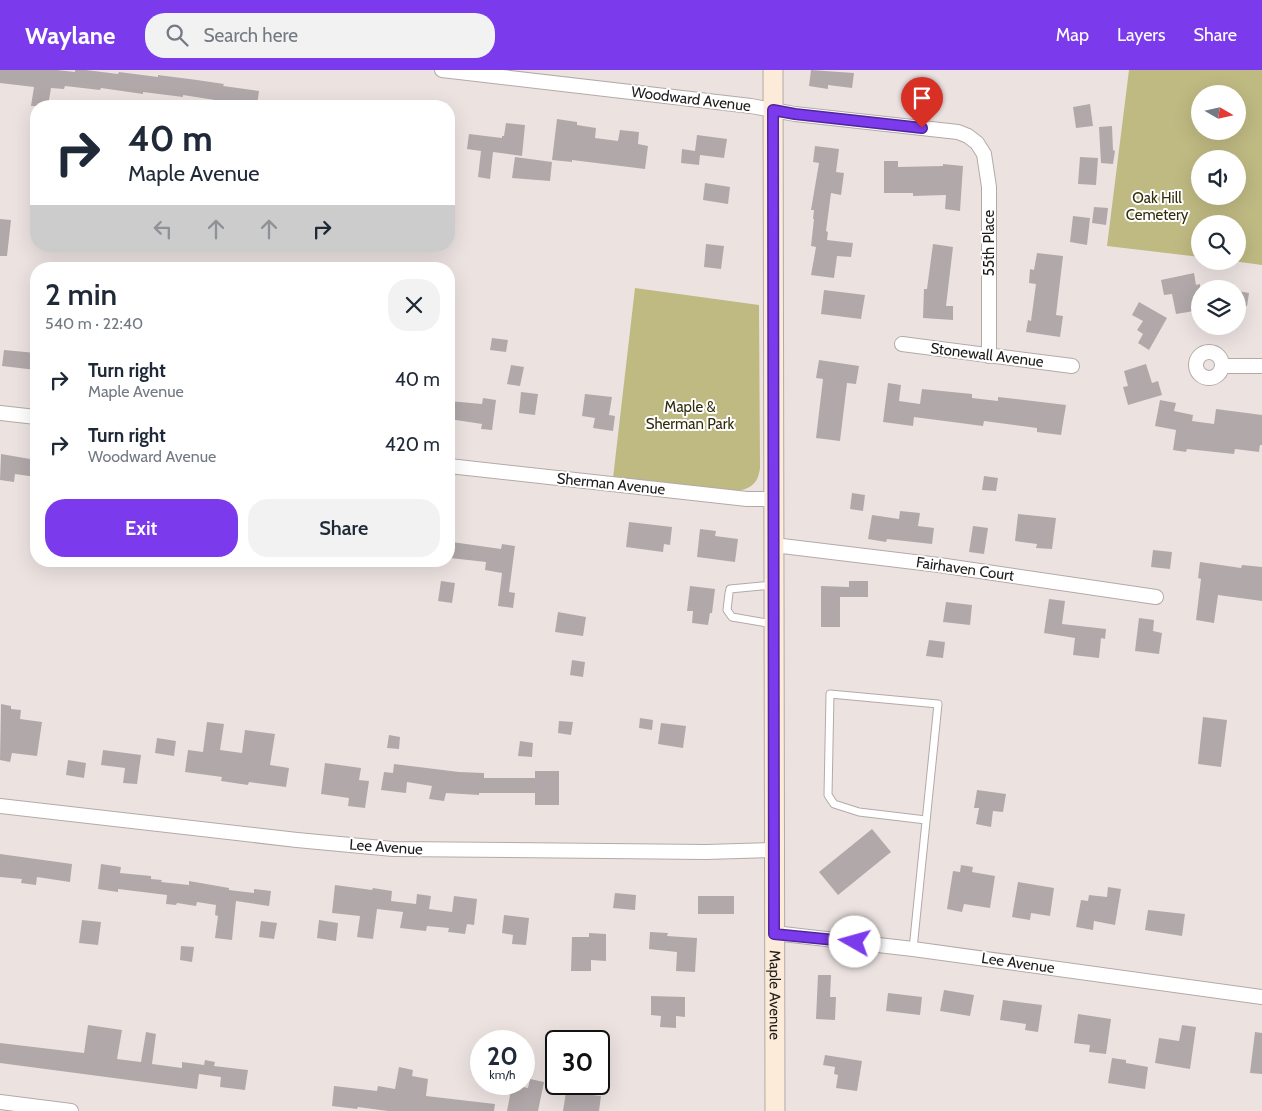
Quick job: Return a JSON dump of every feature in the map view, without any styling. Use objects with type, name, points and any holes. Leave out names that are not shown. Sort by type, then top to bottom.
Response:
[{"type":"main road","name":"Maple Avenue","points":[[773,70],[774,1111]]},
{"type":"street","name":"Woodward Avenue","points":[[442,70],[751,106],[795,114],[958,132],[968,136]]},
{"type":"street","name":"55th Place","points":[[968,136],[977,143],[984,154],[988,187],[989,356]]},
{"type":"street","name":"Stonewall Avenue","points":[[902,344],[1072,366]]},
{"type":"street","points":[[1222,366],[1262,366]]},
{"type":"street","points":[[0,413],[30,416]]},
{"type":"street","name":"Sherman Avenue","points":[[455,467],[747,499],[773,499]]},
{"type":"street","name":"Fairhaven Court","points":[[774,545],[939,565],[1156,597]]},
{"type":"street","name":"Lee Avenue","points":[[0,806],[393,849],[696,852],[774,850]]},
{"type":"street","name":"Lee Avenue","points":[[774,934],[913,949],[1262,997]]},
{"type":"street","points":[[0,1102],[72,1111]]},
{"type":"lane","points":[[774,585],[730,590],[727,610],[732,617],[774,624]]},
{"type":"lane","points":[[913,949],[938,704],[830,694],[828,795],[834,804],[859,812],[926,820]]},
{"type":"green space","name":"Oak Hill Cemetery","points":[[1129,70],[1262,70],[1262,265],[1246,263],[1246,215],[1191,215],[1191,256],[1107,246]]},
{"type":"green space","name":"Maple & Sherman Park","points":[[635,288],[759,305],[760,468],[757,479],[752,486],[733,491],[613,478]]},
{"type":"building","points":[[0,70],[57,70],[75,72],[75,70],[86,70],[158,77],[158,75],[259,91],[258,100],[215,100],[183,95],[183,97],[143,92],[143,94],[101,88],[100,90],[65,86],[64,89],[51,88],[49,100],[32,100],[34,87],[0,83]]},
{"type":"building","points":[[811,70],[854,73],[852,88],[828,85],[828,89],[809,86]]},
{"type":"building","points":[[1090,104],[1093,126],[1076,128],[1073,107]]},
{"type":"building","points":[[557,119],[577,122],[577,125],[596,128],[595,138],[618,141],[620,130],[639,132],[638,144],[648,146],[645,169],[572,160],[572,162],[552,160]]},
{"type":"building","points":[[506,123],[525,125],[522,156],[493,152],[490,179],[478,177],[481,151],[467,149],[469,134],[502,138]]},
{"type":"building","points":[[1112,126],[1113,150],[1115,151],[1113,164],[1101,163],[1099,127]]},
{"type":"building","points":[[697,135],[727,139],[724,158],[700,155],[699,165],[681,163],[682,149],[695,151]]},
{"type":"building","points":[[815,146],[839,149],[836,172],[844,173],[841,195],[831,193],[826,231],[828,232],[827,240],[853,243],[851,257],[837,256],[834,278],[811,275],[816,247],[811,246],[814,210],[811,210],[819,163],[813,162]]},
{"type":"building","points":[[515,157],[552,162],[550,181],[512,178]]},
{"type":"building","points":[[1080,157],[1098,158],[1096,185],[1078,184]]},
{"type":"building","points":[[884,161],[898,161],[898,167],[943,166],[943,164],[963,166],[960,211],[945,209],[946,195],[913,196],[913,193],[884,193]]},
{"type":"building","points":[[705,183],[730,187],[728,204],[703,200]]},
{"type":"building","points":[[1094,207],[1108,208],[1106,225],[1092,223]]},
{"type":"building","points":[[1073,216],[1090,218],[1087,245],[1070,242]]},
{"type":"building","points":[[0,219],[11,220],[7,256],[0,256]]},
{"type":"building","points":[[706,244],[724,246],[721,269],[704,267]]},
{"type":"building","points":[[933,244],[953,247],[946,306],[953,306],[953,320],[923,318],[924,289],[927,289]]},
{"type":"building","points":[[1037,253],[1063,256],[1056,315],[1063,316],[1060,337],[1026,332],[1028,320],[1031,321],[1036,284],[1029,283],[1030,269],[1034,270]]},
{"type":"building","points":[[1194,273],[1195,280],[1191,280],[1191,312],[1176,314],[1172,294],[1164,295],[1161,280]]},
{"type":"building","points":[[824,290],[865,295],[861,319],[821,314]]},
{"type":"building","points":[[1246,292],[1249,293],[1246,306]]},
{"type":"building","points":[[1139,302],[1167,318],[1149,350],[1138,343],[1143,334],[1137,330],[1143,321],[1132,315]]},
{"type":"building","points":[[492,338],[508,340],[506,352],[490,350]]},
{"type":"building","points":[[4,350],[30,352],[30,369],[2,366]]},
{"type":"building","points":[[819,360],[859,366],[856,384],[847,383],[840,441],[816,438],[823,379],[816,378]]},
{"type":"building","points":[[1146,364],[1152,383],[1158,381],[1162,395],[1128,405],[1123,387],[1128,386],[1124,371]]},
{"type":"building","points":[[511,365],[524,367],[520,386],[507,384]]},
{"type":"building","points":[[888,383],[901,385],[899,401],[920,404],[922,389],[972,394],[972,398],[998,401],[998,397],[1066,405],[1061,435],[1037,432],[1037,428],[984,421],[983,426],[914,417],[913,426],[883,422]]},
{"type":"building","points":[[521,392],[538,394],[535,415],[519,413]]},
{"type":"building","points":[[585,394],[612,397],[609,415],[615,416],[613,431],[593,428],[595,418],[582,416]]},
{"type":"building","points":[[483,398],[496,400],[492,430],[481,429],[482,424],[455,420],[455,402],[482,404]]},
{"type":"building","points":[[1160,400],[1176,403],[1174,411],[1193,415],[1192,421],[1214,424],[1216,409],[1262,415],[1262,445],[1260,445],[1259,452],[1235,449],[1234,454],[1187,449],[1186,452],[1173,450],[1176,430],[1155,426]]},
{"type":"building","points":[[1,454],[30,459],[30,476],[15,474],[14,482],[0,480]]},
{"type":"building","points":[[984,476],[998,478],[996,491],[982,490]]},
{"type":"building","points":[[852,493],[865,495],[863,511],[850,509]]},
{"type":"building","points":[[900,511],[920,513],[918,526],[934,528],[932,544],[887,539],[886,542],[868,539],[872,515],[899,519]]},
{"type":"building","points":[[1018,514],[1056,518],[1052,549],[1036,548],[1037,544],[1015,541]]},
{"type":"building","points":[[629,522],[672,527],[670,545],[664,544],[663,552],[626,547]]},
{"type":"building","points":[[973,526],[988,528],[984,554],[969,552]]},
{"type":"building","points":[[700,529],[716,531],[715,536],[738,539],[735,562],[697,557]]},
{"type":"building","points":[[455,542],[501,549],[502,544],[515,546],[509,592],[515,593],[513,608],[498,606],[502,573],[485,570],[486,562],[455,559]]},
{"type":"building","points":[[1153,550],[1172,552],[1170,569],[1151,567]]},
{"type":"building","points":[[1200,562],[1241,568],[1242,565],[1262,567],[1262,601],[1218,595],[1214,623],[1196,620],[1201,579],[1198,578]]},
{"type":"building","points":[[441,581],[455,583],[452,603],[438,601]]},
{"type":"building","points":[[849,581],[868,581],[868,597],[840,597],[840,627],[821,627],[821,586],[849,587]]},
{"type":"building","points":[[690,586],[715,589],[712,613],[710,613],[708,625],[692,623],[693,611],[687,611]]},
{"type":"building","points":[[1049,599],[1065,601],[1062,624],[1106,629],[1105,639],[1101,638],[1099,658],[1073,655],[1075,638],[1044,633]]},
{"type":"building","points":[[946,602],[972,605],[970,625],[943,622]]},
{"type":"building","points":[[558,612],[586,617],[583,636],[555,632]]},
{"type":"building","points":[[1139,618],[1154,620],[1153,631],[1162,633],[1159,654],[1135,651]]},
{"type":"building","points":[[929,640],[945,642],[943,658],[926,656]]},
{"type":"building","points":[[572,660],[585,662],[583,677],[570,675]]},
{"type":"building","points":[[1,704],[11,706],[11,709],[21,710],[20,719],[42,722],[37,756],[12,753],[10,762],[0,760]]},
{"type":"building","points":[[1203,717],[1227,720],[1221,767],[1198,764]]},
{"type":"building","points":[[640,718],[653,720],[652,730],[639,728]]},
{"type":"building","points":[[559,721],[573,722],[571,735],[558,733]]},
{"type":"building","points":[[207,722],[224,724],[220,750],[242,753],[245,730],[275,734],[270,765],[289,768],[286,787],[249,782],[248,785],[221,781],[222,777],[185,772],[188,750],[203,752]]},
{"type":"building","points":[[661,723],[686,726],[683,748],[658,744]]},
{"type":"building","points":[[389,735],[400,737],[399,749],[387,748]]},
{"type":"building","points":[[157,738],[176,741],[174,756],[155,753]]},
{"type":"building","points":[[520,741],[533,743],[532,757],[518,756]]},
{"type":"building","points":[[103,750],[141,755],[137,784],[123,783],[125,768],[101,765]]},
{"type":"building","points":[[68,760],[86,763],[84,778],[66,775]]},
{"type":"building","points":[[325,763],[361,768],[359,780],[369,781],[365,808],[348,806],[349,798],[321,794]]},
{"type":"building","points":[[394,764],[484,773],[484,778],[535,778],[535,771],[559,771],[559,805],[535,805],[535,793],[479,793],[479,795],[446,793],[444,801],[429,799],[432,786],[407,782],[406,793],[381,790],[384,772],[393,773]]},
{"type":"building","points":[[977,790],[1006,794],[1003,812],[993,811],[991,827],[976,824],[979,808],[974,808]]},
{"type":"building","points":[[872,829],[891,852],[838,895],[819,872]]},
{"type":"building","points":[[0,854],[72,864],[70,882],[37,877],[36,885],[21,883],[22,879],[0,877]]},
{"type":"building","points":[[101,864],[121,867],[120,873],[151,876],[151,879],[162,880],[161,882],[189,885],[189,881],[229,888],[229,890],[254,893],[254,889],[271,891],[269,906],[236,901],[232,940],[215,938],[218,916],[215,915],[216,905],[197,902],[196,906],[177,903],[176,905],[166,904],[167,895],[118,889],[118,892],[98,889]]},
{"type":"building","points":[[961,865],[973,867],[972,872],[995,876],[990,908],[964,904],[962,912],[947,909],[953,871],[960,872]]},
{"type":"building","points":[[1018,882],[1054,888],[1050,916],[1031,913],[1030,920],[1012,917]]},
{"type":"building","points":[[335,885],[392,891],[391,901],[416,904],[417,894],[431,896],[429,909],[452,912],[454,896],[477,899],[474,925],[467,924],[465,934],[448,932],[449,928],[427,926],[426,931],[400,928],[403,912],[377,909],[373,939],[357,937],[360,916],[332,913]]},
{"type":"building","points":[[1108,887],[1121,889],[1115,925],[1094,921],[1093,930],[1076,927],[1081,900],[1088,901],[1089,895],[1107,897]]},
{"type":"building","points":[[615,893],[636,895],[635,910],[613,908]]},
{"type":"building","points":[[698,896],[734,896],[734,914],[698,914]]},
{"type":"building","points":[[1148,910],[1185,914],[1182,936],[1145,930]]},
{"type":"building","points":[[504,915],[529,918],[526,945],[512,944],[513,935],[502,933]]},
{"type":"building","points":[[82,920],[101,922],[98,945],[79,943]]},
{"type":"building","points":[[319,920],[338,923],[336,941],[317,938]]},
{"type":"building","points":[[261,921],[277,923],[274,939],[259,937]]},
{"type":"building","points":[[650,932],[668,933],[667,936],[697,938],[695,972],[676,971],[677,952],[649,949]]},
{"type":"building","points":[[589,933],[606,934],[606,961],[591,960],[591,971],[571,971],[572,937],[589,937]]},
{"type":"building","points":[[181,946],[194,947],[192,962],[180,960]]},
{"type":"building","points":[[818,975],[831,975],[830,997],[836,997],[835,1020],[816,1019]]},
{"type":"building","points":[[944,990],[974,995],[970,1016],[940,1011]]},
{"type":"building","points":[[888,993],[922,997],[920,1015],[886,1011]]},
{"type":"building","points":[[651,996],[685,997],[685,1017],[676,1016],[676,1028],[660,1027],[661,1016],[651,1015]]},
{"type":"building","points":[[1003,1000],[1042,1005],[1038,1032],[1025,1030],[1026,1024],[1000,1020]]},
{"type":"building","points":[[1078,1014],[1111,1019],[1106,1054],[1089,1052],[1090,1045],[1074,1043]]},
{"type":"building","points":[[88,1025],[122,1030],[117,1059],[141,1062],[146,1032],[156,1034],[152,1064],[182,1068],[182,1062],[204,1065],[205,1060],[215,1062],[214,1066],[248,1070],[245,1090],[220,1087],[221,1077],[199,1074],[197,1089],[0,1063],[0,1043],[84,1053]]},
{"type":"building","points":[[1182,1025],[1196,1027],[1190,1069],[1155,1063],[1159,1038],[1179,1041]]},
{"type":"building","points":[[1255,1032],[1262,1033],[1262,1074],[1250,1073]]},
{"type":"building","points":[[825,1055],[862,1061],[857,1091],[836,1088],[838,1075],[834,1074],[835,1067],[823,1065]]},
{"type":"building","points":[[1112,1058],[1148,1067],[1145,1089],[1108,1083]]},
{"type":"building","points":[[399,1067],[413,1070],[412,1076],[428,1079],[426,1096],[495,1104],[494,1111],[388,1111],[332,1106],[334,1086],[377,1091],[378,1086],[395,1089]]},
{"type":"building","points":[[535,1080],[544,1082],[538,1111],[507,1111],[510,1095],[535,1095]]},
{"type":"building","points":[[566,1095],[601,1096],[599,1111],[563,1111]]},
{"type":"route","points":[[855,942],[774,934],[773,110],[922,128]]}]
